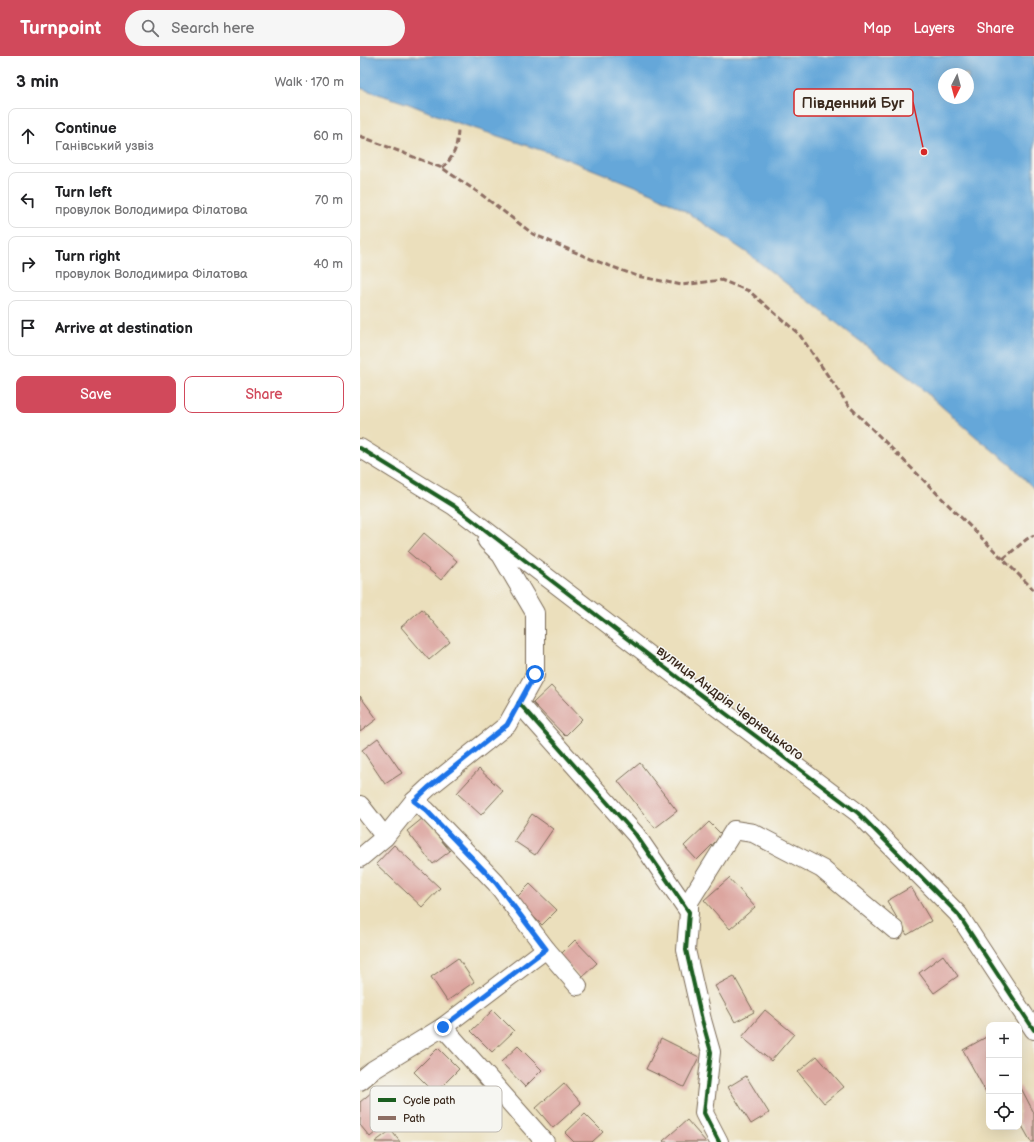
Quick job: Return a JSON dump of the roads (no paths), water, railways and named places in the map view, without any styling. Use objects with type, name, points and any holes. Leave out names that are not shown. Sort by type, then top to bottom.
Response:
[{"type":"street","name":"вулиця Андрія Чернецького","points":[[360,448],[454,506],[858,813],[958,914],[1034,1030]]},
{"type":"street","points":[[360,858],[385,837],[414,801],[428,788],[507,725],[535,674],[535,614],[501,555],[454,506]]},
{"type":"street","points":[[519,703],[636,835],[689,912]]},
{"type":"street","points":[[414,801],[426,810],[496,883],[546,949],[578,986]]},
{"type":"street","points":[[360,805],[385,837]]},
{"type":"street","points":[[719,1142],[704,1113],[711,1052],[686,950],[689,902],[734,830],[753,833],[822,869],[895,930]]},
{"type":"street","points":[[360,1081],[373,1070],[443,1027],[546,949]]},
{"type":"street","points":[[443,1027],[495,1086]]},
{"type":"street","points":[[502,1094],[545,1142]]},
{"type":"water","points":[[360,56],[1034,56],[1034,489],[1012,466],[975,436],[912,380],[746,252],[682,209],[652,193],[559,156],[449,120],[409,104],[360,88]]},
{"type":"place","name":"Південний Буг","points":[[924,152]]}]
